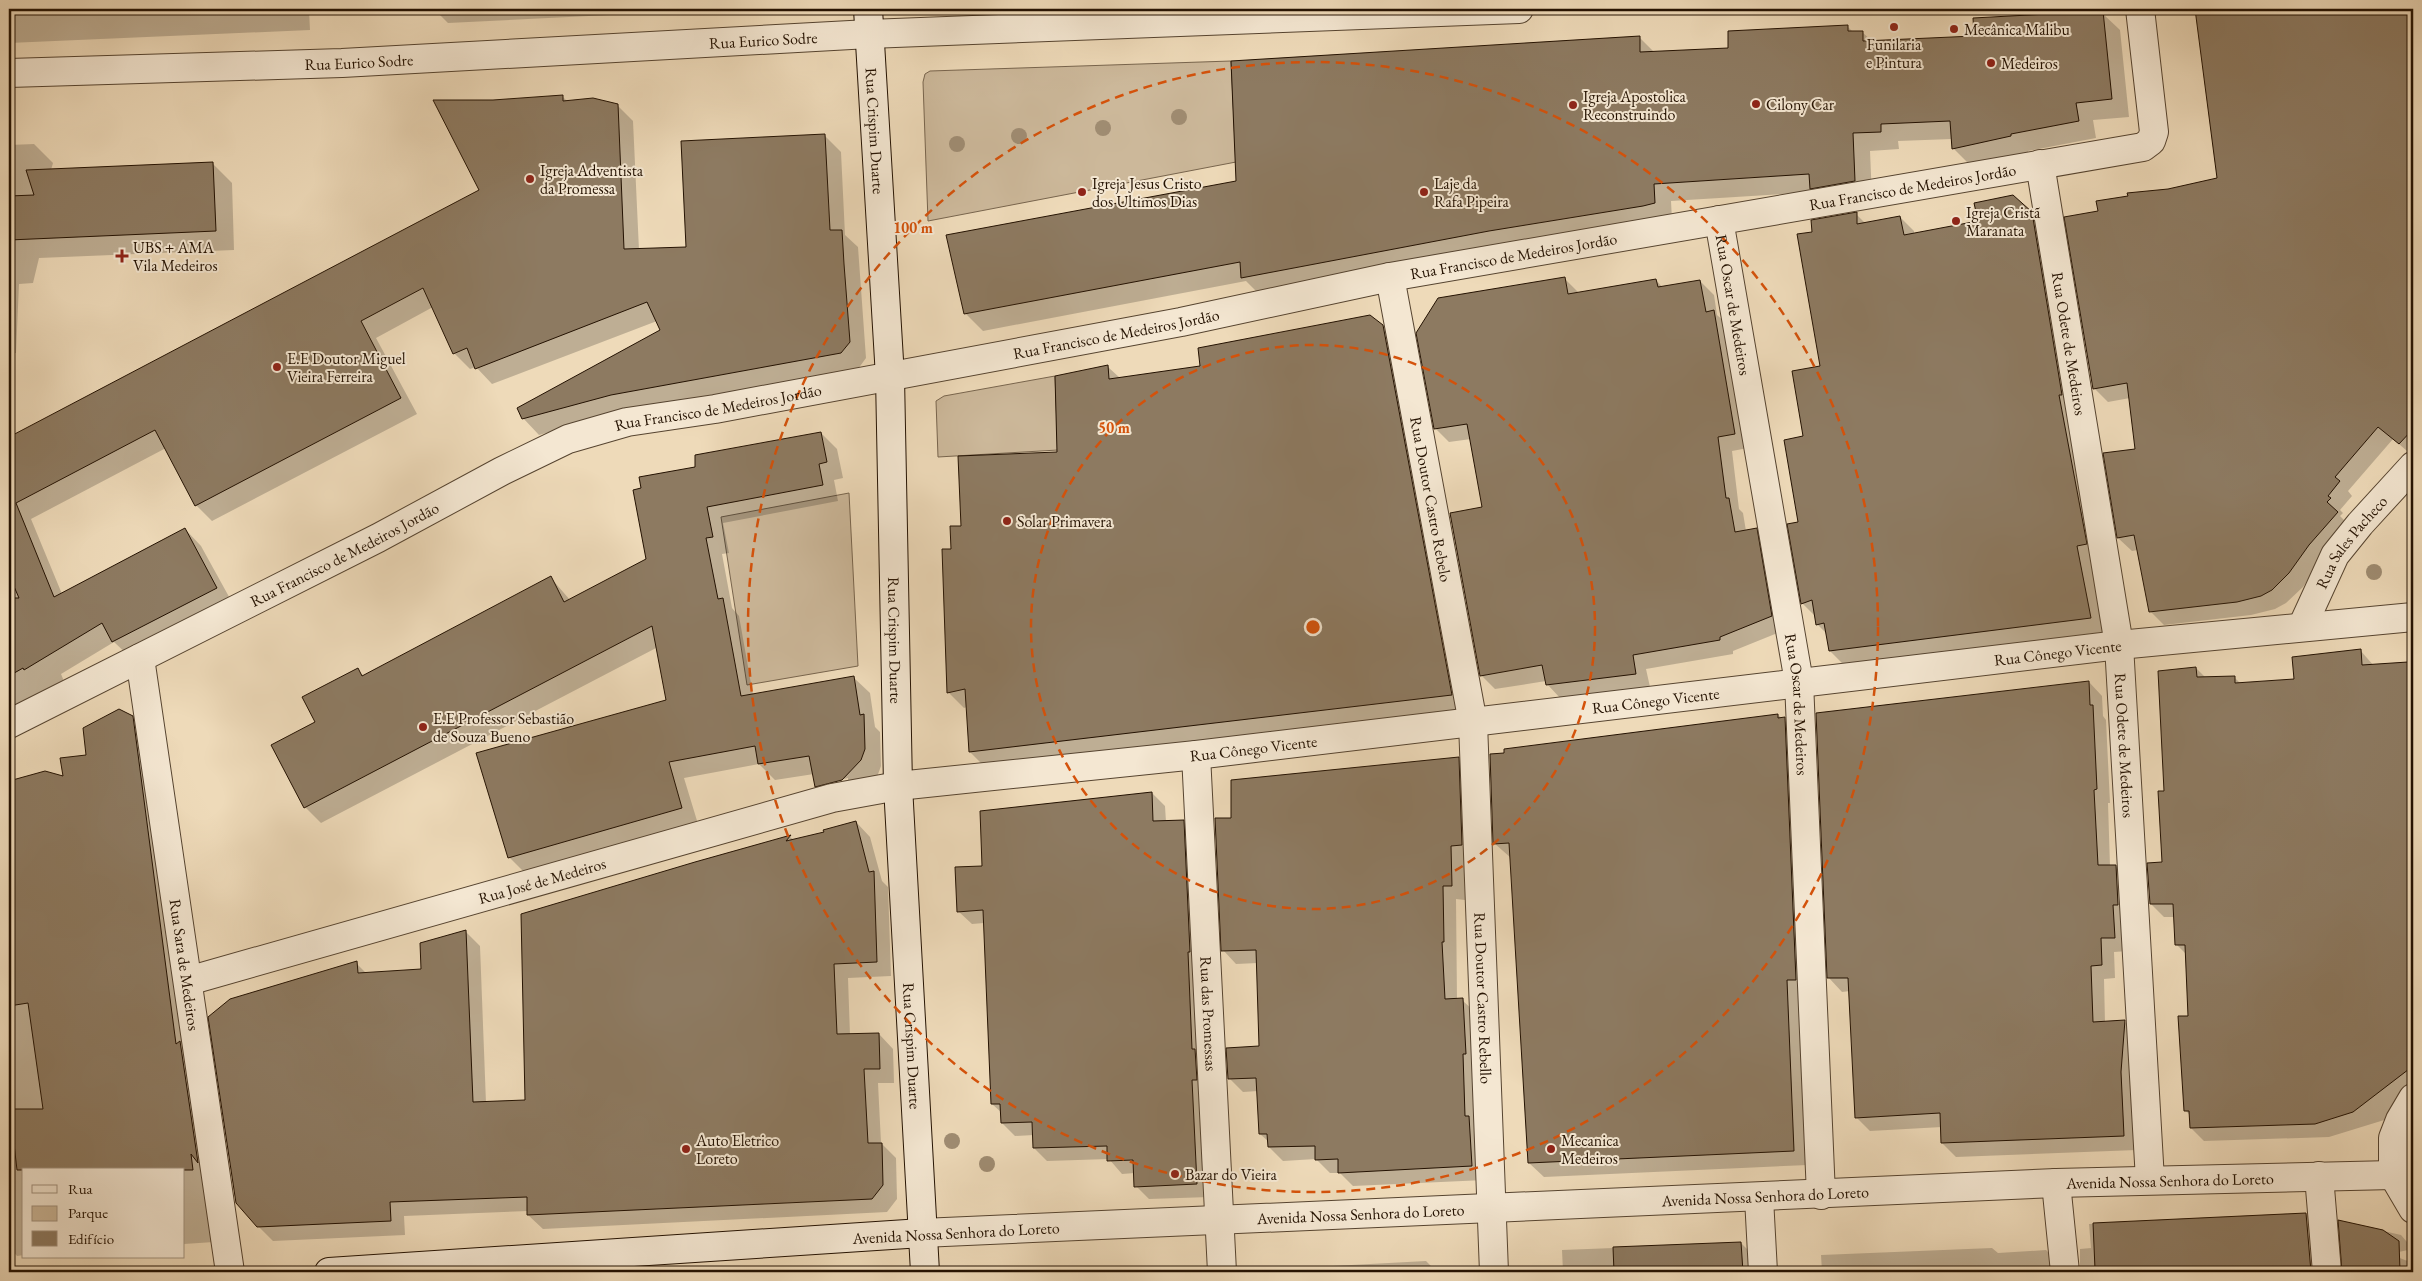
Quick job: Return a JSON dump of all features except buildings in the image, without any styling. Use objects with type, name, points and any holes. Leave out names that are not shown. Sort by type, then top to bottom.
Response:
[{"type":"street","name":"Rua Eurico Sodre","points":[[9,73],[342,63],[869,21],[1519,9]]},
{"type":"street","name":"Rua Francisco de Medeiros Jordão","points":[[9,724],[378,538],[502,471],[568,439],[627,422],[715,409],[890,378],[1181,322],[1390,277],[2143,147],[2151,141],[2154,132],[2140,9]]},
{"type":"street","name":"Rua Crispim Duarte","points":[[869,21],[890,378],[898,786],[925,1272]]},
{"type":"street","name":"Rua Odete de Medeiros","points":[[2040,164],[2119,645],[2150,1180]]},
{"type":"street","name":"Rua Oscar de Medeiros","points":[[1719,220],[1799,682],[1821,1195]]},
{"type":"street","name":"Rua Doutor Castro Rebelo","points":[[1390,277],[1473,723]]},
{"type":"street","name":"Rua Sales Pacheco","points":[[2302,627],[2335,555],[2360,524],[2413,466]]},
{"type":"street","name":"Rua Cônego Vicente","points":[[898,786],[1196,755],[2119,645],[2413,617]]},
{"type":"street","name":"Rua Sara de Medeiros","points":[[140,658],[230,1272]]},
{"type":"street","name":"Rua Doutor Castro Rebello","points":[[1473,723],[1494,1272]]},
{"type":"street","name":"Rua das Promessas","points":[[1196,755],[1222,1272]]},
{"type":"street","name":"Rua José de Medeiros","points":[[188,982],[832,798],[898,786]]},
{"type":"street","points":[[2413,1098],[2400,1120],[2393,1138],[2392,1175],[2413,1209]]},
{"type":"street","name":"Avenida Nossa Senhora do Loreto","points":[[329,1272],[588,1264],[922,1234],[1759,1198],[2056,1183],[2392,1175]]},
{"type":"street","points":[[2319,1176],[2327,1272]]},
{"type":"street","points":[[2056,1183],[2065,1272]]},
{"type":"street","points":[[1759,1198],[1763,1272]]},
{"type":"green space","points":[[1231,61],[1236,162],[928,221],[923,82],[925,74],[930,71]]},
{"type":"green space","points":[[1055,376],[1058,450],[938,457],[936,401],[944,396]]},
{"type":"green space","points":[[849,493],[858,666],[747,685],[721,517]]},
{"type":"place","name":"Funilaria e Pintura","points":[[1894,27]]},
{"type":"place","name":"Mecânica Malibu","points":[[1954,29]]},
{"type":"place","name":"Medeiros","points":[[1991,63]]},
{"type":"place","name":"Cilony Car","points":[[1756,104]]},
{"type":"place","name":"Igreja Apostolica Reconstruindo","points":[[1573,105]]},
{"type":"place","name":"Igreja Adventista da Promessa","points":[[530,179]]},
{"type":"place","name":"Igreja Jesus Cristo dos Ultimos Dias","points":[[1082,192]]},
{"type":"place","name":"Laje da Rafa Pipeira","points":[[1424,192]]},
{"type":"place","name":"Igreja Cristã Maranata","points":[[1956,221]]},
{"type":"place","name":"UBS + AMA Vila Medeiros","points":[[122,256]]},
{"type":"place","name":"E.E Doutor Miguel Vieira Ferreira","points":[[277,367]]},
{"type":"place","name":"Solar Primavera","points":[[1007,521]]},
{"type":"place","name":"E.E Professor Sebastião de Souza Bueno","points":[[423,727]]},
{"type":"place","name":"Auto Eletrico Loreto","points":[[686,1149]]},
{"type":"place","name":"Mecanica Medeiros","points":[[1551,1149]]},
{"type":"place","name":"Bazar do Vieira","points":[[1175,1174]]}]
